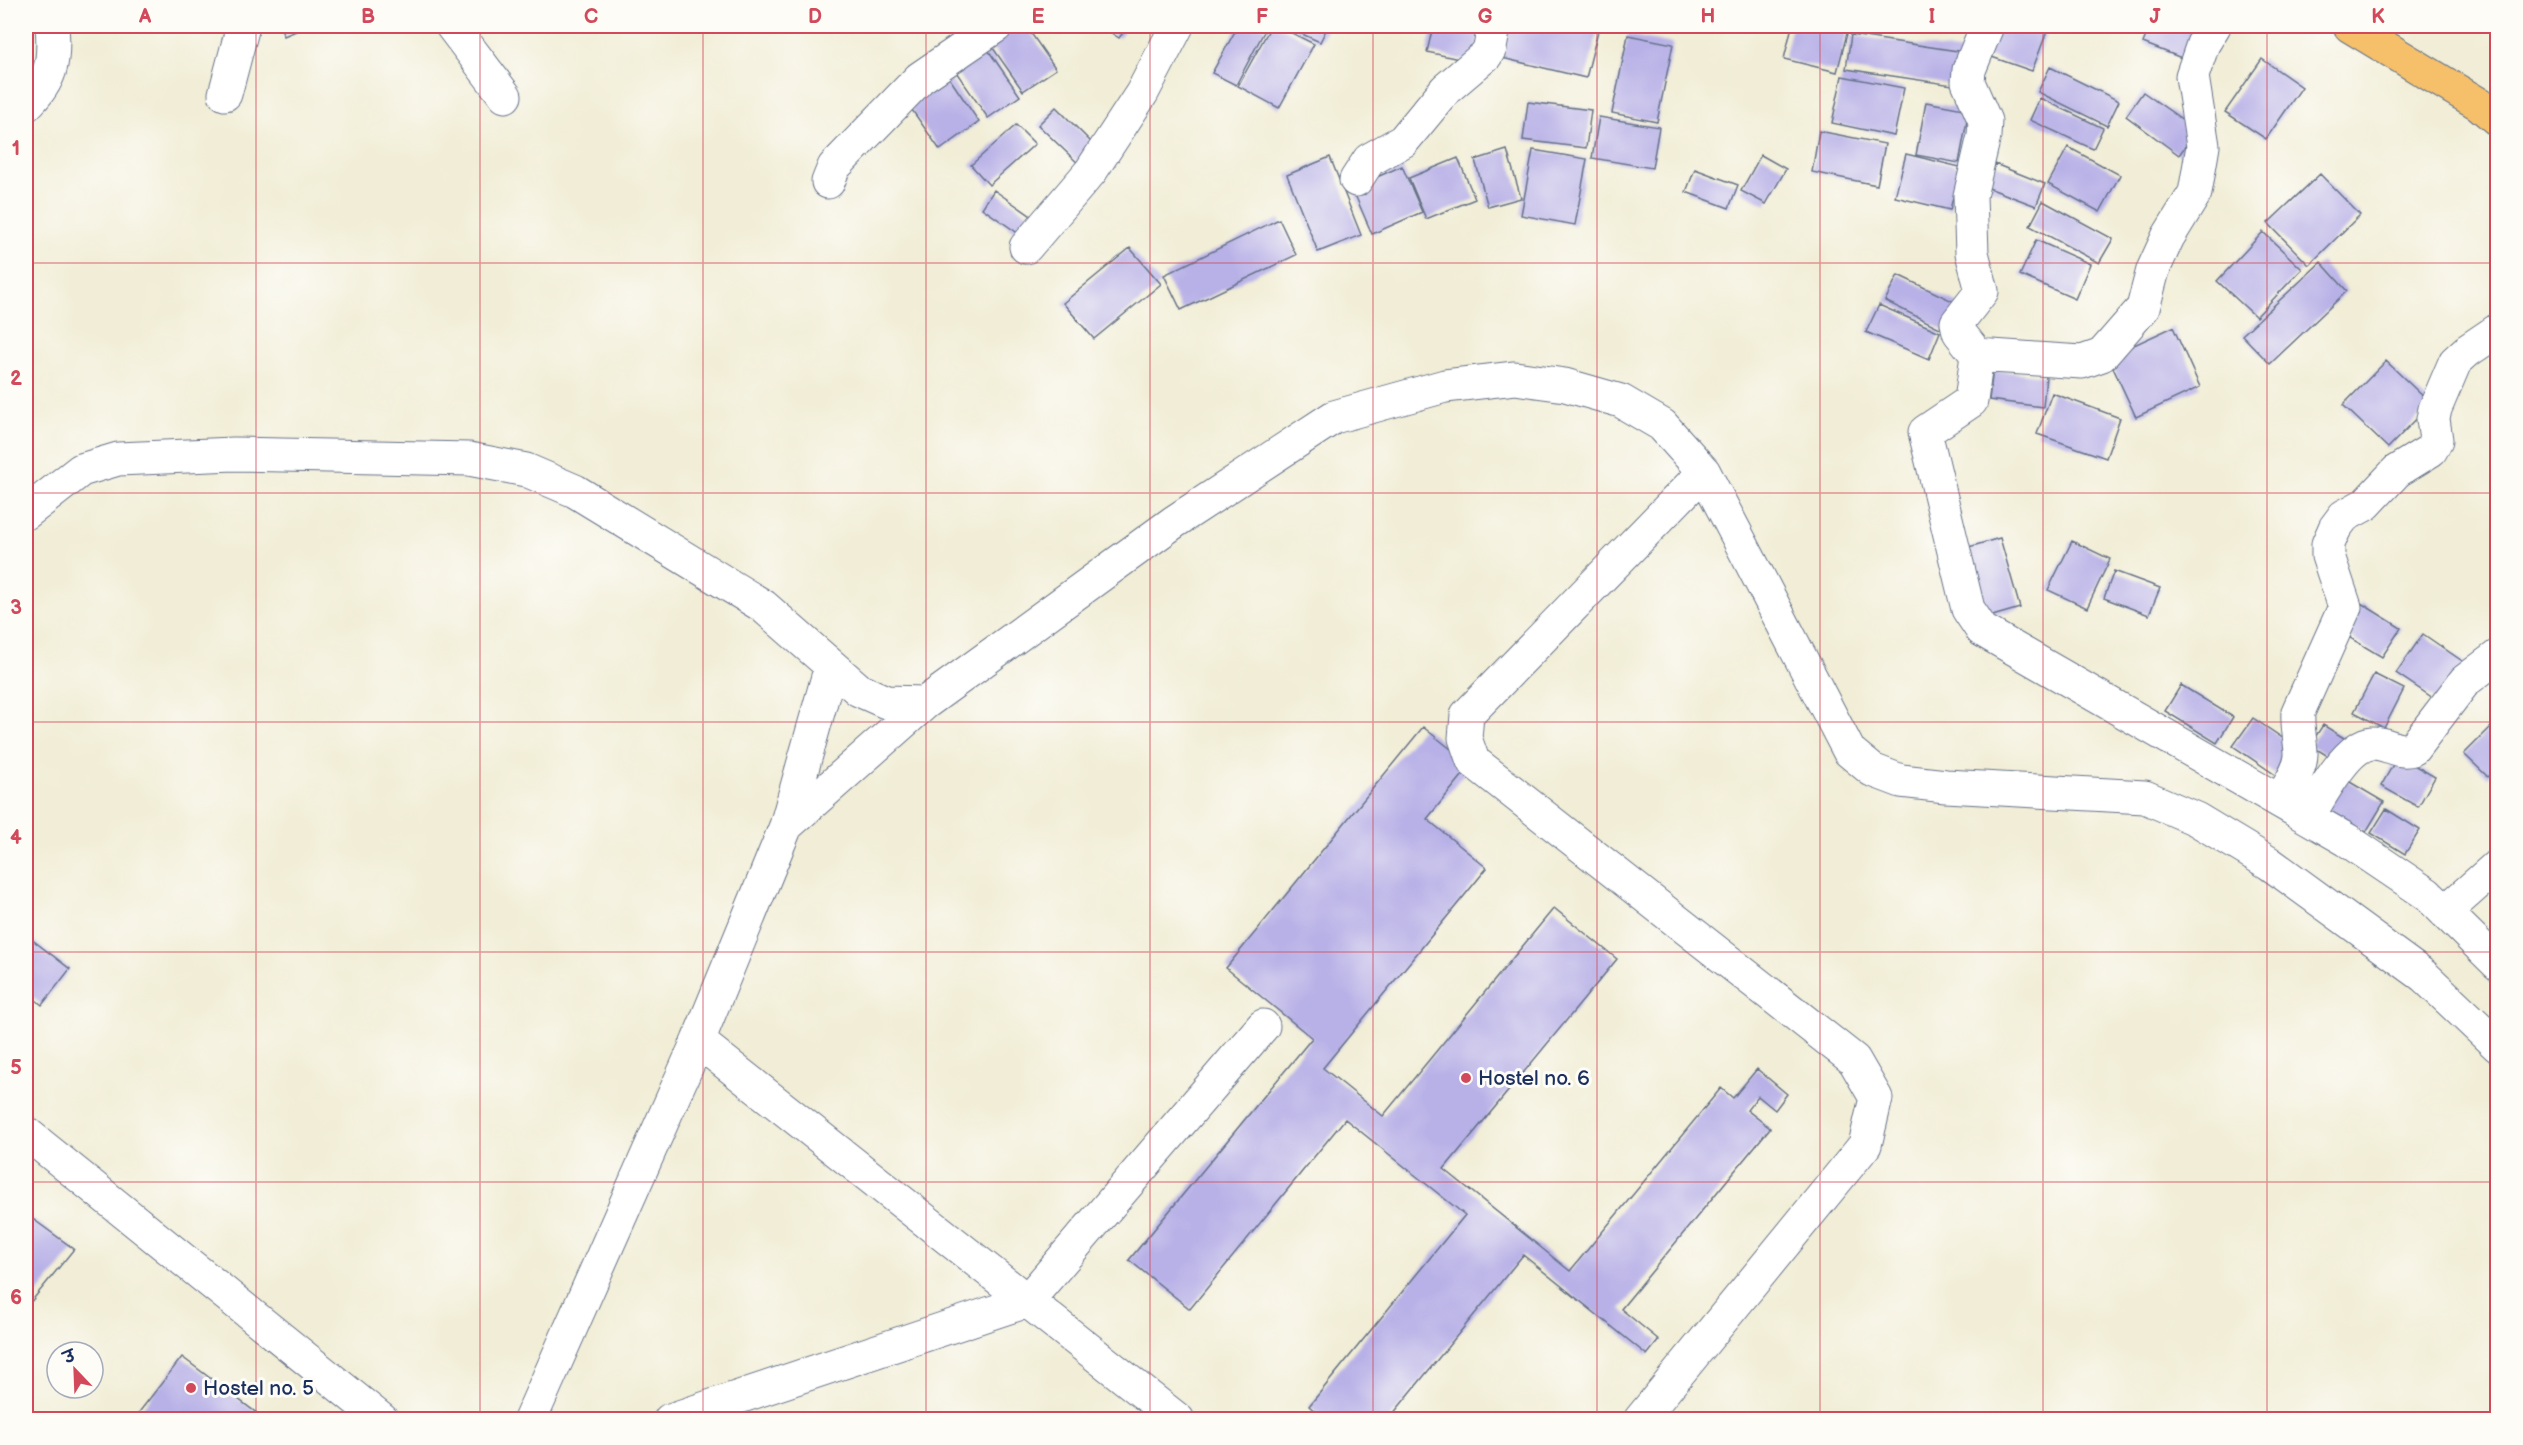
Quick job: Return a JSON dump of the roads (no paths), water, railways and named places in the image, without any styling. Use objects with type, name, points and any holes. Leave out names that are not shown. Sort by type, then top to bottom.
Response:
[{"type":"main road","points":[[2350,26],[2479,104],[2498,120]]},
{"type":"street","points":[[26,105],[48,80],[53,41],[52,26]]},
{"type":"street","points":[[225,94],[243,26]]},
{"type":"street","points":[[452,26],[505,96]]},
{"type":"street","points":[[828,182],[834,167],[920,78],[996,26]]},
{"type":"street","points":[[1026,247],[1091,171],[1142,93],[1177,26]]},
{"type":"street","points":[[1356,180],[1369,160],[1403,141],[1446,89],[1486,56],[1490,48],[1494,26]]},
{"type":"street","points":[[1987,26],[1969,70],[1968,82],[1985,121],[1984,136],[1970,196],[1972,253],[1982,291],[1957,323],[1959,332],[1977,355],[1971,401],[1962,410],[1928,428],[1925,437],[1968,609],[1982,630],[2308,817],[2401,875],[2427,894],[2498,964]]},
{"type":"street","points":[[1977,355],[2082,362],[2102,355],[2143,308],[2153,270],[2168,237],[2195,192],[2203,146],[2192,76],[2203,44],[2214,26]]},
{"type":"street","points":[[2280,801],[2298,768],[2301,754],[2297,726],[2298,712],[2345,607],[2328,556],[2328,544],[2335,528],[2343,516],[2366,504],[2397,471],[2431,450],[2436,440],[2433,419],[2435,409],[2455,362],[2498,330]]},
{"type":"street","points":[[786,826],[925,703],[1174,522],[1334,417],[1445,386],[1515,378],[1565,385],[1621,401],[1662,425],[1704,471],[1849,750],[1872,770],[1901,781],[1946,786],[2145,797],[2196,819],[2269,863],[2424,976],[2498,1046]]},
{"type":"street","points":[[26,513],[81,470],[118,459],[234,454],[469,459],[526,470],[574,491],[763,606],[859,690],[886,702],[925,703]]},
{"type":"street","points":[[1641,1419],[1865,1145],[1876,1098],[1854,1060],[1473,761],[1465,738],[1467,715],[1704,471]]},
{"type":"street","points":[[2308,817],[2334,775],[2353,754],[2372,743],[2401,751],[2413,749],[2466,681],[2498,656]]},
{"type":"street","points":[[530,1419],[698,1041],[786,826],[831,666]]},
{"type":"street","points":[[2445,912],[2498,865]]},
{"type":"street","points":[[670,1419],[1027,1301],[1263,1026]]},
{"type":"street","points":[[698,1041],[1178,1419]]},
{"type":"street","points":[[26,1133],[381,1419]]},
{"type":"place","name":"Hostel no. 6","points":[[1466,1078]]},
{"type":"place","name":"Hostel no. 5","points":[[191,1388]]}]
